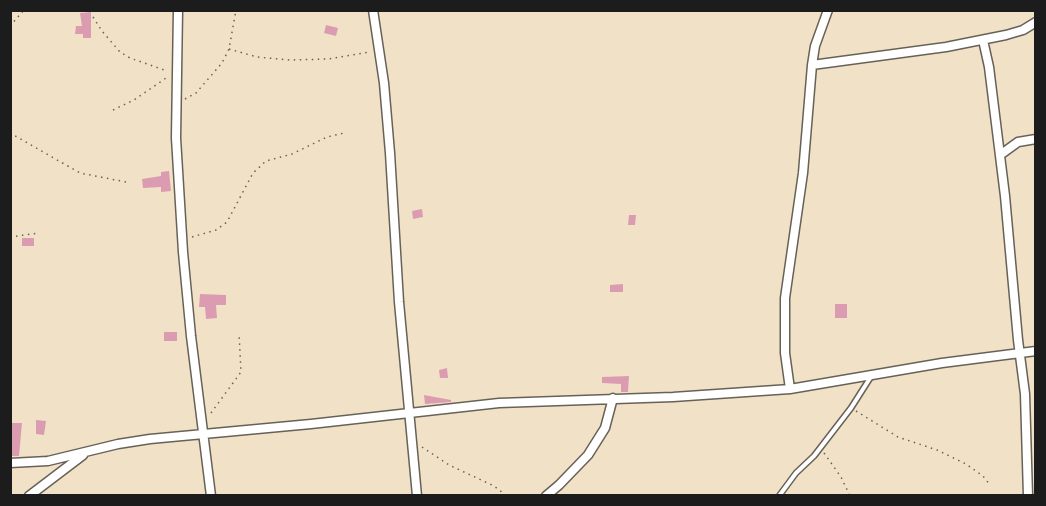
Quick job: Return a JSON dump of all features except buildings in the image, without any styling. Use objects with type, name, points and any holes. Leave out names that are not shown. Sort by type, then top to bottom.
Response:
[{"type":"street","points":[[178,10],[176,138],[182,238],[191,336],[211,495]]},
{"type":"street","points":[[373,10],[390,153],[408,414],[417,495]]},
{"type":"street","points":[[790,389],[785,353],[784,317],[803,173],[812,65],[815,46],[828,10]]},
{"type":"street","points":[[812,65],[983,40],[1016,32],[1035,22]]},
{"type":"street","points":[[983,40],[989,67],[1000,155],[1027,407],[1028,495]]},
{"type":"street","points":[[1000,155],[1017,142],[1035,139]]},
{"type":"street","points":[[10,463],[48,461],[118,444],[203,430],[408,414],[498,403],[673,397],[790,389],[872,374],[1035,351]]},
{"type":"street","points":[[546,495],[588,455],[605,428],[613,398]]},
{"type":"street","points":[[29,495],[86,453]]},
{"type":"lane","points":[[779,495],[851,408],[872,374]]},
{"type":"path","points":[[10,26],[24,10]]},
{"type":"path","points":[[177,105],[196,93],[222,63],[229,49],[236,10]]},
{"type":"path","points":[[93,17],[120,52],[130,58],[173,73],[134,100],[112,110]]},
{"type":"path","points":[[229,49],[257,57],[290,60],[328,59],[379,51]]},
{"type":"path","points":[[10,133],[80,173],[126,182]]},
{"type":"path","points":[[182,238],[205,234],[227,222],[253,173],[266,160],[292,154],[327,137],[344,133]]},
{"type":"path","points":[[10,237],[39,233]]},
{"type":"path","points":[[203,430],[241,372],[239,333]]},
{"type":"path","points":[[851,408],[898,437],[937,450],[966,464],[990,485]]},
{"type":"path","points":[[411,440],[449,465],[494,486],[507,495]]},
{"type":"path","points":[[820,448],[841,477],[850,495]]}]
